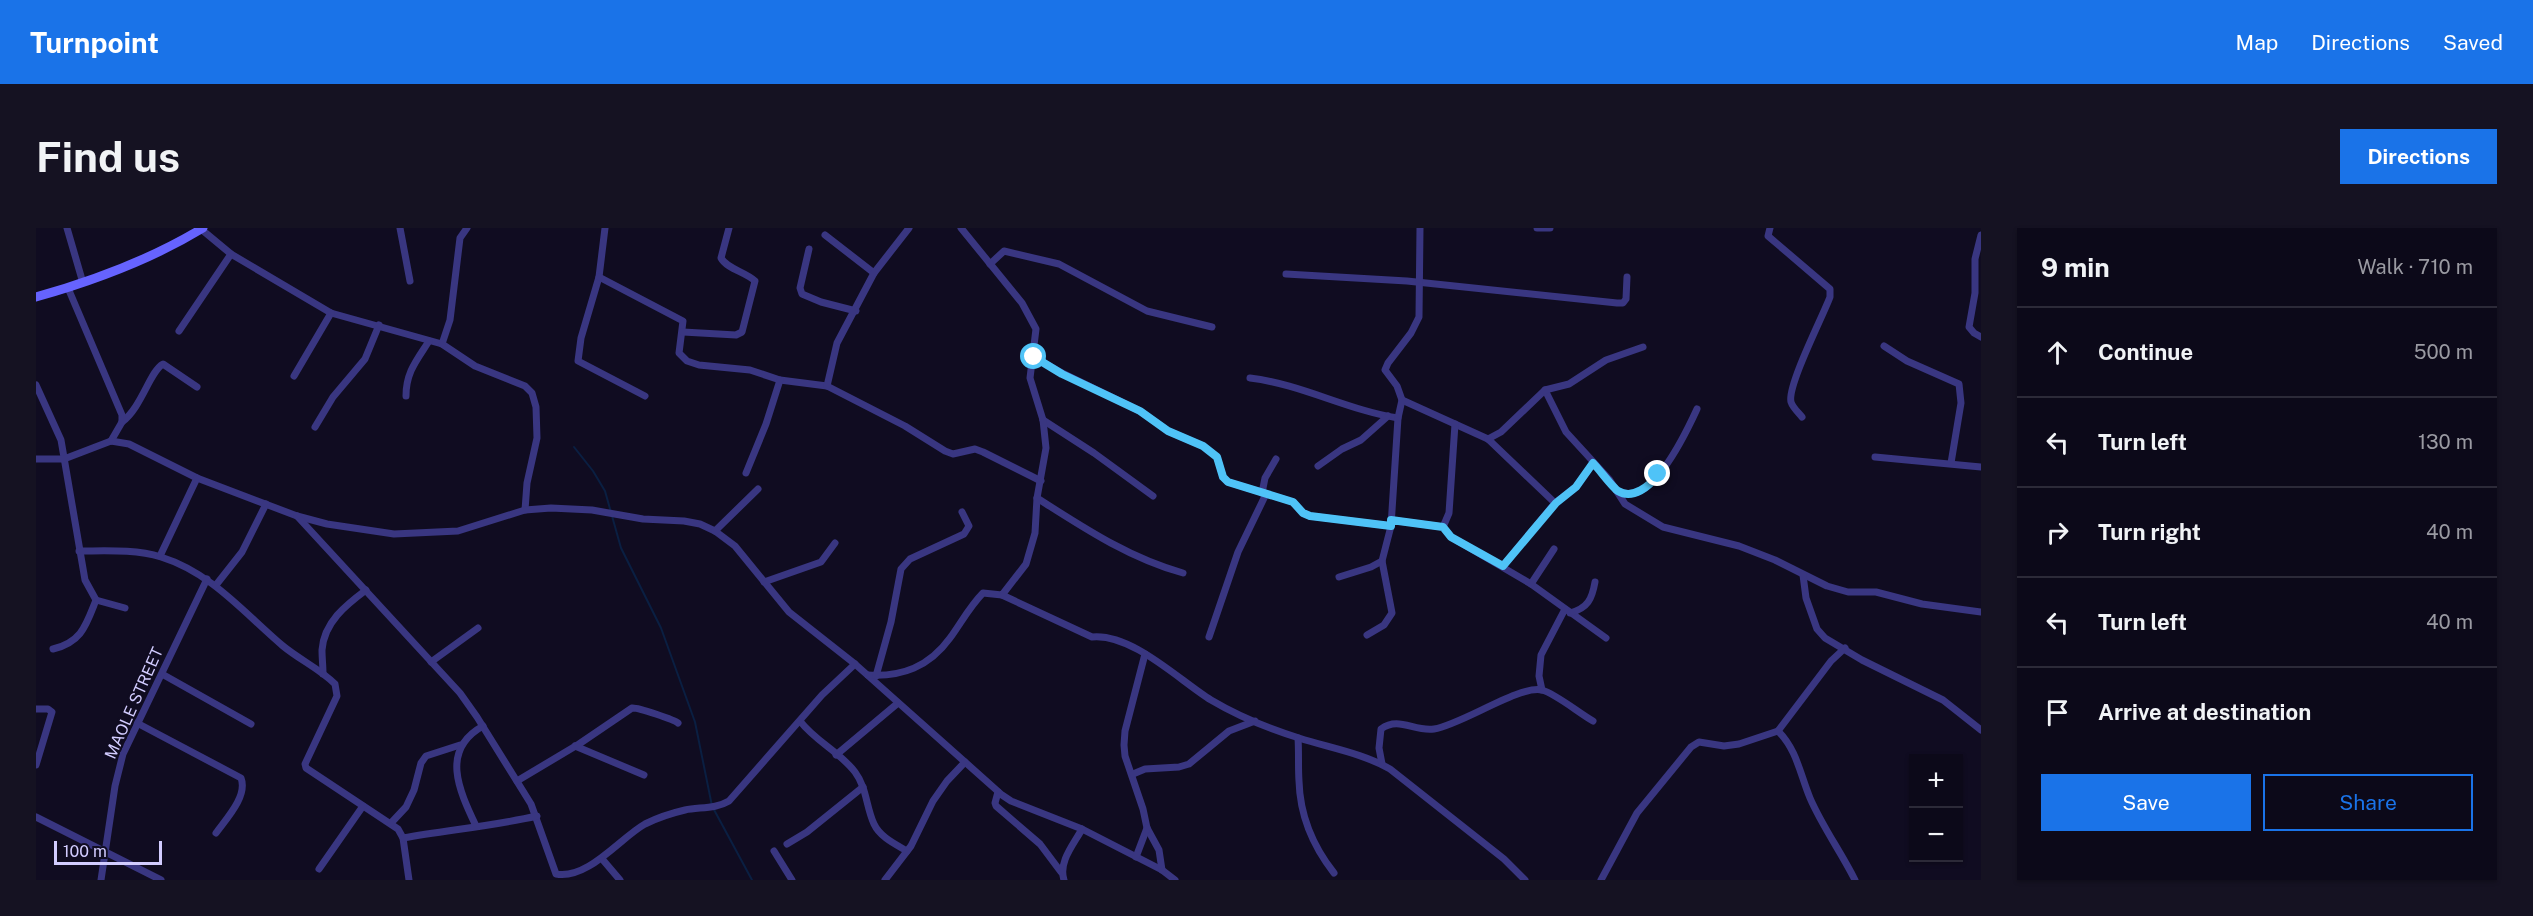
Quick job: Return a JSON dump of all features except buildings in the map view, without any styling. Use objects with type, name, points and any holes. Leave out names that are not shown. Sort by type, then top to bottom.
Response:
[{"type":"main road","points":[[36,297],[83,283],[125,266],[202,228]]},
{"type":"street","points":[[67,228],[83,283]]},
{"type":"street","points":[[202,228],[231,254],[331,313],[442,344],[475,366],[525,386],[532,393],[537,407],[537,438],[527,483],[525,510]]},
{"type":"street","points":[[400,228],[410,281]]},
{"type":"street","points":[[442,344],[450,320],[460,238],[467,228]]},
{"type":"street","points":[[605,228],[599,277],[581,338],[578,361],[645,396]]},
{"type":"street","points":[[683,332],[736,335],[742,332],[755,281],[748,274],[724,264],[721,258],[729,228]]},
{"type":"street","points":[[827,386],[837,343],[856,311],[874,273],[909,228]]},
{"type":"street","points":[[961,228],[1032,318],[1036,329],[1030,378],[1043,420],[1046,448],[1037,498],[1031,554],[1020,573],[1002,595]]},
{"type":"street","points":[[1367,635],[1384,625],[1392,613],[1382,561],[1391,523],[1398,418],[1402,400],[1397,386],[1385,370],[1411,333],[1419,317],[1420,228]]},
{"type":"street","points":[[1537,228],[1550,228]]},
{"type":"street","points":[[1770,228],[1768,236],[1830,289],[1830,297],[1791,394],[1791,402],[1802,417]]},
{"type":"street","points":[[825,234],[874,273]]},
{"type":"street","points":[[1981,235],[1976,259],[1975,293],[1969,327],[1981,337]]},
{"type":"street","points":[[809,249],[800,288],[802,294],[821,302],[856,311]]},
{"type":"street","points":[[990,264],[1004,251],[1059,264],[1147,311],[1212,327]]},
{"type":"street","points":[[179,331],[231,254]]},
{"type":"street","points":[[1286,274],[1418,283],[1617,303],[1623,303],[1626,299],[1627,278]]},
{"type":"street","points":[[599,277],[683,321],[679,353],[687,361],[750,370],[780,380],[827,386],[905,426],[945,451],[983,452],[1041,481]]},
{"type":"street","points":[[68,288],[122,415],[122,422]]},
{"type":"street","points":[[294,376],[331,313]]},
{"type":"street","points":[[315,428],[333,398],[365,359],[379,325]]},
{"type":"street","points":[[406,396],[406,381],[429,341]]},
{"type":"street","points":[[1884,346],[1907,361],[1959,384],[1961,403],[1951,463]]},
{"type":"street","points":[[1488,439],[1501,432],[1545,390],[1569,384],[1606,360],[1643,348]]},
{"type":"street","points":[[1034,357],[1062,374],[1140,411],[1168,431],[1203,446],[1217,457],[1223,477],[1228,482],[1293,502],[1303,513],[1310,516],[1443,527],[1451,537],[1531,584],[1606,638]]},
{"type":"street","points":[[111,441],[122,422],[137,408],[156,369],[163,364],[197,387]]},
{"type":"street","points":[[1250,378],[1308,391],[1377,415],[1398,418]]},
{"type":"street","points":[[746,473],[766,424],[780,380]]},
{"type":"street","points":[[36,385],[61,440],[85,580],[96,600],[125,608]]},
{"type":"street","points":[[1545,390],[1566,432],[1609,479],[1626,504],[1663,527],[1740,546],[1776,560],[1827,586],[1848,592],[1876,591],[1922,604],[1981,612]]},
{"type":"street","points":[[1402,400],[1488,439],[1556,503]]},
{"type":"street","points":[[1617,491],[1633,494],[1644,489],[1655,478],[1676,449],[1696,410]]},
{"type":"street","points":[[1318,466],[1342,449],[1361,440],[1388,416]]},
{"type":"street","points":[[1043,420],[1154,496]]},
{"type":"street","points":[[1443,527],[1449,513],[1455,424]]},
{"type":"street","points":[[36,459],[64,459],[111,441],[141,448],[197,477],[297,516],[327,524],[394,534],[458,531],[525,510],[551,507],[592,510],[643,519],[684,521],[715,531],[735,546],[789,612],[872,676],[898,703],[998,792],[1011,801],[1082,829],[1162,870],[1175,880]]},
{"type":"street","points":[[1875,457],[1981,467]]},
{"type":"street","points":[[1209,637],[1238,552],[1264,493],[1265,478],[1276,459]]},
{"type":"street","points":[[1503,566],[1556,503],[1576,487],[1593,463]]},
{"type":"street","points":[[160,556],[197,477]]},
{"type":"street","points":[[715,531],[758,489]]},
{"type":"street","points":[[1037,498],[1106,542],[1159,566],[1183,573]]},
{"type":"street","points":[[216,585],[242,552],[266,504]]},
{"type":"street","points":[[872,676],[891,622],[901,569],[910,559],[964,534],[969,526],[962,512]]},
{"type":"street","points":[[297,516],[460,693],[483,726],[537,816],[552,867],[562,878],[603,860],[616,846],[647,824],[683,810],[723,805],[729,801],[822,695],[855,664]]},
{"type":"street","points":[[764,582],[820,562],[835,543]]},
{"type":"street","points":[[1531,584],[1554,549]]},
{"type":"street","points":[[79,551],[120,551],[160,556],[191,569],[216,585],[285,648],[335,684],[337,696],[305,764],[306,768],[391,823],[403,838],[409,880]]},
{"type":"street","points":[[1339,578],[1382,561]]},
{"type":"street","points":[[1803,575],[1806,598],[1817,629],[1825,638],[1862,660],[1943,700],[1981,730]]},
{"type":"street","name":"MAOLE STREET","points":[[101,880],[115,786],[123,754],[207,579]]},
{"type":"street","points":[[1568,611],[1579,610],[1589,602],[1595,582]]},
{"type":"street","points":[[323,674],[322,650],[330,628],[343,606],[366,590]]},
{"type":"street","points":[[872,676],[901,675],[930,658],[949,639],[983,593],[1002,595],[1092,637],[1100,636],[1145,654],[1176,673],[1210,699],[1255,721],[1298,738],[1371,758],[1411,784],[1504,859],[1525,880]]},
{"type":"street","points":[[53,649],[76,639],[96,600]]},
{"type":"street","points":[[1542,690],[1539,676],[1541,655],[1568,611]]},
{"type":"street","points":[[431,662],[478,628]]},
{"type":"street","points":[[1601,880],[1637,813],[1691,747],[1699,742],[1724,746],[1739,744],[1778,731],[1831,661],[1845,648]]},
{"type":"street","points":[[1145,654],[1125,731],[1125,756],[1133,774],[1147,828],[1159,850],[1162,870]]},
{"type":"street","points":[[162,674],[251,724]]},
{"type":"street","points":[[1382,764],[1379,748],[1381,729],[1387,725],[1393,723],[1420,729],[1435,729],[1473,716],[1522,692],[1542,690],[1593,721]]},
{"type":"street","points":[[836,755],[898,703]]},
{"type":"street","points":[[517,781],[632,708],[637,707],[655,716],[670,718],[678,723]]},
{"type":"street","points":[[36,709],[48,709],[52,712],[36,765]]},
{"type":"street","points":[[800,721],[807,731],[854,771],[863,787],[875,826],[885,837],[907,851]]},
{"type":"street","points":[[1133,774],[1145,769],[1179,768],[1189,764],[1229,731],[1255,721]]},
{"type":"street","points":[[137,723],[241,778],[243,783],[241,796],[216,834]]},
{"type":"street","points":[[476,826],[457,772],[457,758],[460,745],[470,733],[483,726]]},
{"type":"street","points":[[1778,731],[1787,740],[1803,775],[1809,796],[1855,880]]},
{"type":"street","points":[[1298,738],[1299,781],[1309,835],[1319,854],[1334,873]]},
{"type":"street","points":[[391,823],[406,807],[414,790],[421,763],[426,756],[460,745]]},
{"type":"street","points":[[575,746],[644,775]]},
{"type":"street","points":[[885,880],[916,838],[933,801],[947,781],[965,762]]},
{"type":"street","points":[[787,844],[807,832],[863,787]]},
{"type":"street","points":[[998,792],[996,806],[1040,844],[1061,872],[1064,880]]},
{"type":"street","points":[[319,868],[363,806]]},
{"type":"street","points":[[403,838],[476,826],[505,824],[537,816]]},
{"type":"street","points":[[36,817],[148,877],[161,880]]},
{"type":"street","points":[[1136,857],[1147,828]]},
{"type":"street","points":[[1061,872],[1063,862],[1082,829]]},
{"type":"street","points":[[774,851],[792,880]]},
{"type":"street","points":[[603,860],[620,880]]},
{"type":"waterway","points":[[574,447],[605,491],[621,548],[661,628],[695,722],[712,806],[752,880]]},
{"type":"route","points":[[1034,357],[1062,374],[1140,411],[1168,431],[1203,446],[1217,457],[1223,477],[1236,486],[1293,502],[1303,513],[1310,516],[1368,525],[1391,526],[1391,520],[1429,527],[1443,527],[1451,537],[1503,566],[1556,503],[1576,487],[1593,463],[1617,491],[1625,494],[1633,494],[1644,489],[1658,474]]}]
